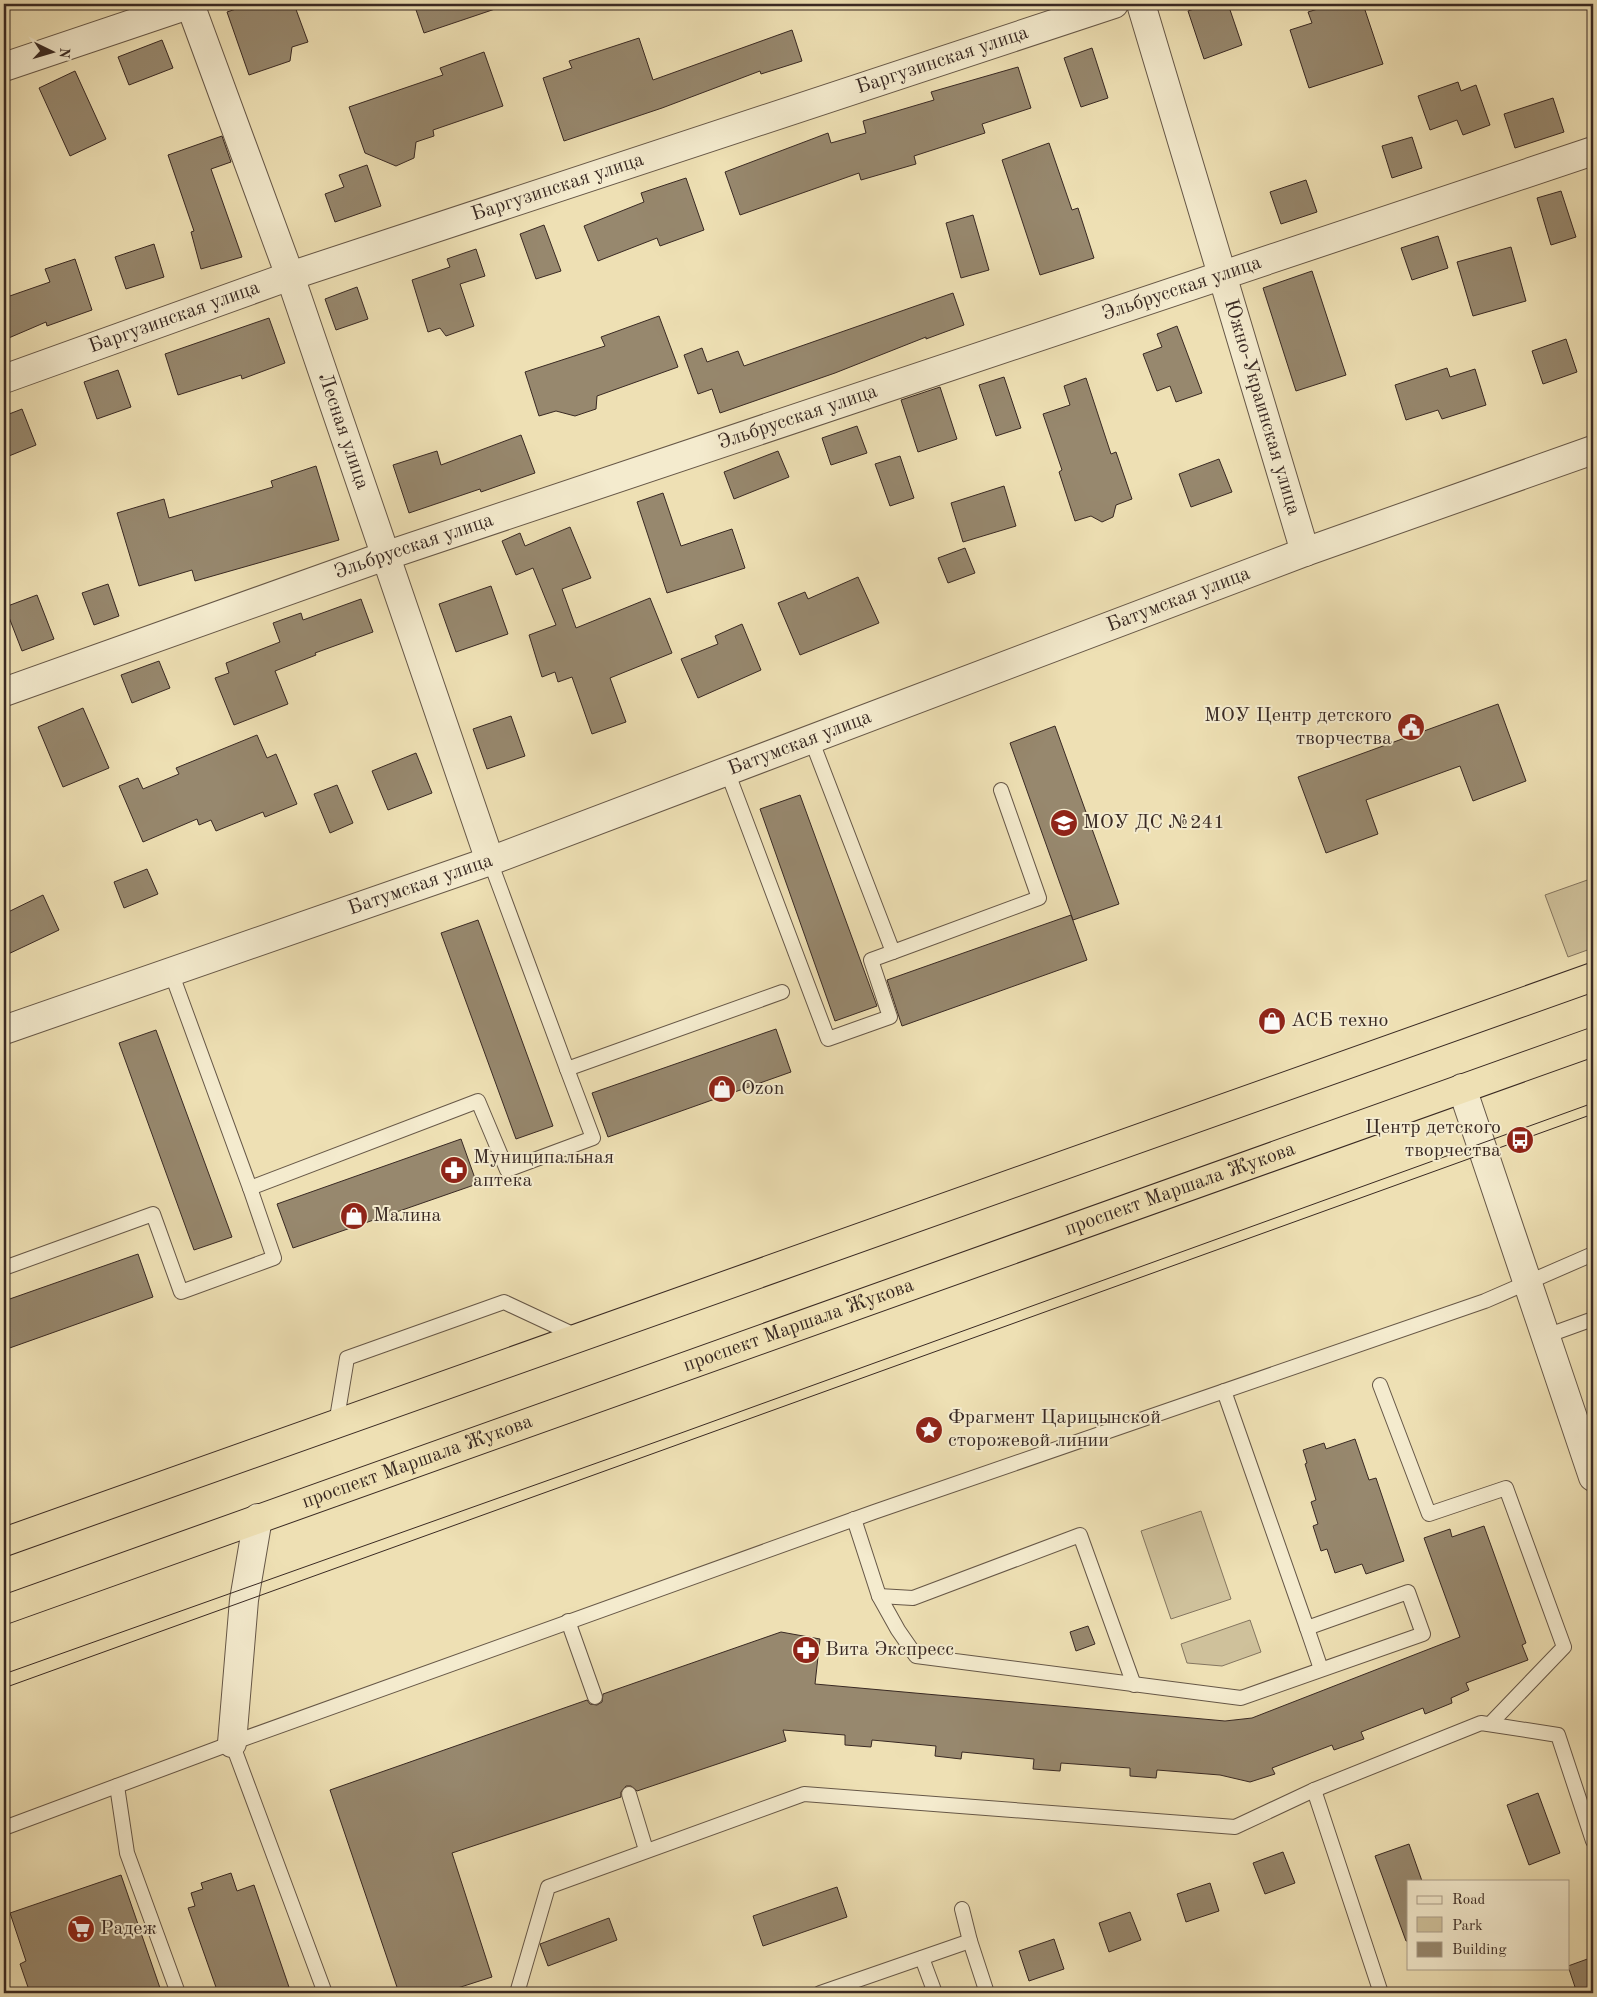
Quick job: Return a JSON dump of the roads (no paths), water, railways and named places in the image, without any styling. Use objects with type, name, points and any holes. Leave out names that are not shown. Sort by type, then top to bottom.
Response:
[{"type":"highway","points":[[4,1542],[1593,977]]},
{"type":"highway","name":"проспект Маршала Жукова","points":[[4,1610],[1593,1042]]},
{"type":"street","name":"Лесная улица","points":[[190,4],[290,276],[490,861]]},
{"type":"street","points":[[4,67],[190,4]]},
{"type":"street","name":"Баргузинская улица","points":[[4,379],[290,276],[1114,4]]},
{"type":"street","name":"Южно-Украинская улица","points":[[1141,4],[1304,552]]},
{"type":"street","name":"Эльбрусская улица","points":[[4,692],[385,556],[1593,150]]},
{"type":"street","name":"Батумская улица","points":[[4,1030],[490,861],[1304,552],[1593,450]]},
{"type":"street","points":[[1462,1088],[1593,1477]]},
{"type":"street","points":[[232,1743],[244,1600],[258,1518]]},
{"type":"lane","points":[[812,739],[893,952]]},
{"type":"lane","points":[[727,771],[828,1039],[890,1017],[871,960],[1039,898],[1001,790]]},
{"type":"lane","points":[[250,1188],[478,1102],[507,1170],[593,1138],[490,861]]},
{"type":"lane","points":[[4,1268],[153,1214],[181,1292],[274,1258],[171,972]]},
{"type":"lane","points":[[567,1069],[782,992]]},
{"type":"lane","points":[[4,1828],[232,1743],[854,1519],[1485,1301],[1593,1254]]},
{"type":"lane","points":[[336,1424],[347,1358],[504,1302],[579,1338]]},
{"type":"lane","points":[[1546,1336],[1593,1319]]},
{"type":"lane","points":[[1380,1385],[1429,1514],[1506,1488],[1564,1647],[1490,1724]]},
{"type":"lane","points":[[1224,1391],[1321,1669]]},
{"type":"lane","points":[[854,1519],[879,1596],[898,1630],[916,1656],[1241,1698],[1423,1634],[1408,1592],[1307,1628]]},
{"type":"lane","points":[[879,1596],[912,1598],[1080,1535],[1134,1685]]},
{"type":"lane","points":[[568,1622],[595,1697]]},
{"type":"lane","points":[[517,1993],[548,1886],[804,1794],[1043,1814],[1235,1827],[1314,1790],[1481,1723],[1558,1735],[1593,1841]]},
{"type":"lane","points":[[232,1743],[325,1993]]},
{"type":"lane","points":[[117,1786],[127,1853],[178,1993]]},
{"type":"lane","points":[[1314,1790],[1381,1993]]},
{"type":"lane","points":[[630,1794],[646,1850]]},
{"type":"lane","points":[[962,1909],[987,1993]]},
{"type":"lane","points":[[820,1993],[970,1941]]},
{"type":"lane","points":[[922,1958],[934,1993]]},
{"type":"tram line","points":[[4,1674],[681,1433],[1593,1103]]},
{"type":"tram line","points":[[4,1688],[1593,1114]]},
{"type":"place","name":"МОУ Центр детского творчества","points":[[1411,727]]},
{"type":"place","name":"МОУ ДС №241","points":[[1064,823]]},
{"type":"place","name":"АСБ техно","points":[[1272,1021]]},
{"type":"place","name":"Ozon","points":[[722,1089]]},
{"type":"place","name":"Центр детского творчества","points":[[1520,1140]]},
{"type":"place","name":"Муниципальная аптека","points":[[454,1170]]},
{"type":"place","name":"Малина","points":[[354,1216]]},
{"type":"place","name":"Фрагмент Царицынской сторожевой линии","points":[[929,1430]]},
{"type":"place","name":"Вита Экспресс","points":[[806,1650]]},
{"type":"place","name":"Радеж","points":[[81,1929]]}]
